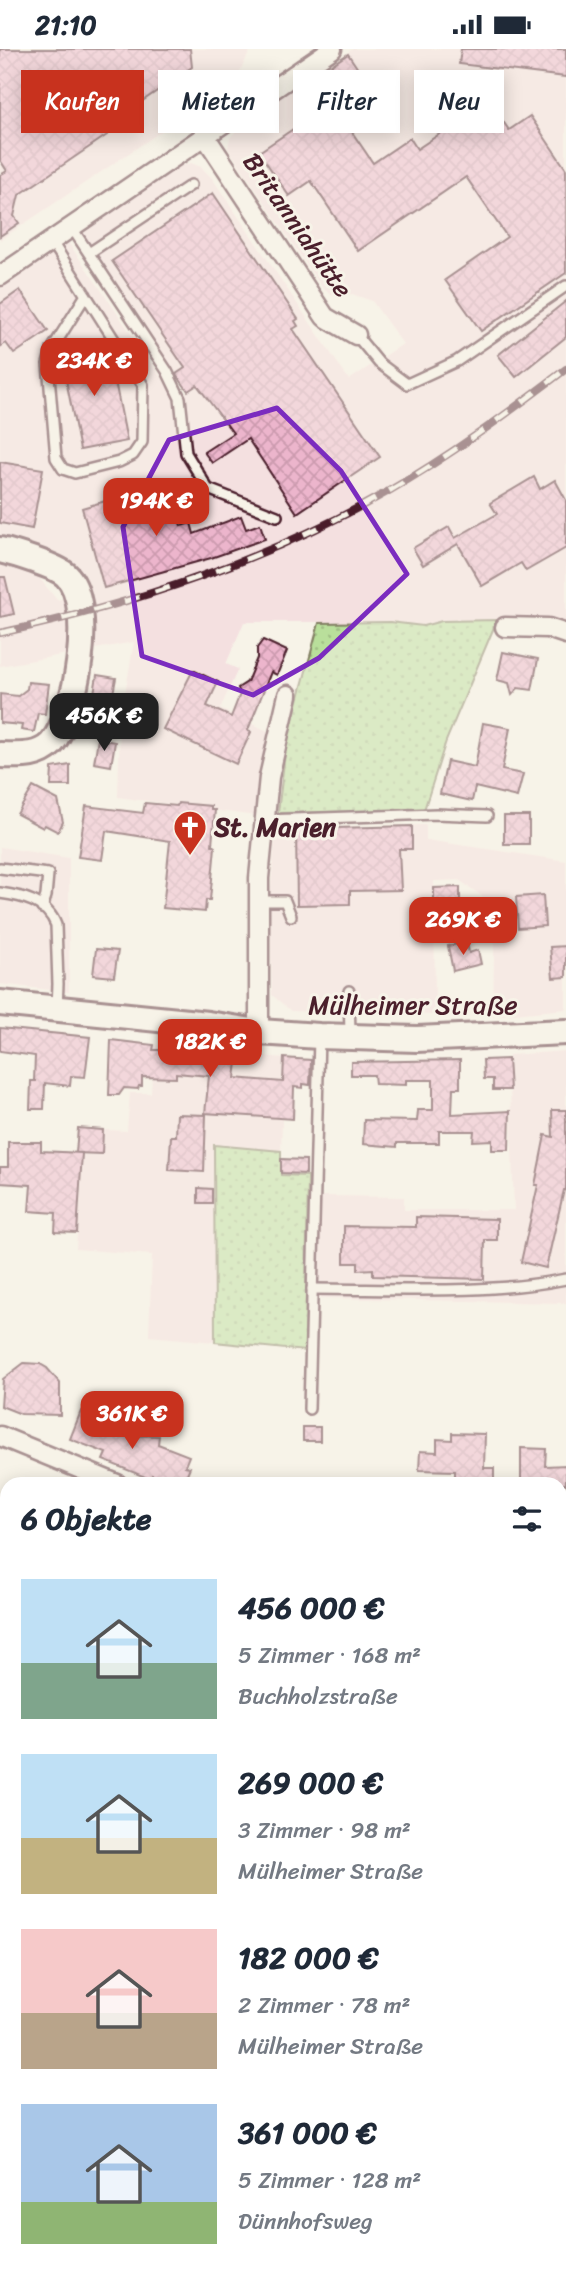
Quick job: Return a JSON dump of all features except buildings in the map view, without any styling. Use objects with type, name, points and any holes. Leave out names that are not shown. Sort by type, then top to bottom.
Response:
[{"type":"main road","points":[[0,550],[65,574],[79,595],[83,628],[72,697],[61,730],[50,745],[32,755],[0,755]]},
{"type":"main road","name":"Mülheimer Straße","points":[[0,1003],[208,1024],[259,1032],[319,1036],[417,1039],[566,1032]]},
{"type":"street","points":[[0,275],[332,49]]},
{"type":"street","name":"Britanniahütte","points":[[205,136],[325,317],[356,335]]},
{"type":"street","points":[[505,627],[548,628],[566,634]]},
{"type":"street","points":[[259,1032],[259,878],[269,777],[288,695]]},
{"type":"street","points":[[0,1436],[100,1477]]},
{"type":"lane","points":[[89,253],[191,185]]},
{"type":"lane","points":[[72,228],[167,371],[180,398],[186,453],[208,489],[277,516]]},
{"type":"lane","points":[[52,241],[144,385],[142,442],[133,455],[119,462],[75,473],[63,469],[56,458],[48,364],[52,349],[86,296]]},
{"type":"lane","points":[[356,335],[379,363],[407,384],[457,361],[566,286]]},
{"type":"lane","points":[[265,820],[436,814],[487,816]]},
{"type":"lane","points":[[0,868],[48,874],[42,908]]},
{"type":"lane","points":[[0,893],[24,896],[54,919],[57,1010]]},
{"type":"lane","points":[[259,901],[285,901],[291,916]]},
{"type":"lane","points":[[349,991],[350,1036]]},
{"type":"lane","points":[[309,1409],[319,1036]]},
{"type":"lane","points":[[312,1289],[472,1288],[542,1284],[566,1279]]},
{"type":"highlighted area","points":[[277,408],[341,471],[407,574],[319,658],[253,695],[142,656],[123,527],[169,440]]},
{"type":"shaded area","points":[[0,49],[251,49],[240,70],[158,70],[159,133],[0,240]]},
{"type":"shaded area","points":[[353,49],[566,49],[566,628],[497,620],[442,621],[423,627],[390,622],[244,622],[226,664],[238,669],[220,709],[274,734],[256,816],[118,797],[120,723],[134,642],[0,666],[0,560],[32,569],[57,600],[87,593],[0,539],[0,289],[68,242],[177,400],[188,391],[81,234],[180,166],[191,163],[201,167],[212,178],[349,380],[403,344],[372,301],[352,294],[333,295],[322,288],[228,148],[234,133],[279,133],[279,99],[293,90],[293,133],[400,133],[400,70],[322,70]]},
{"type":"shaded area","points":[[426,825],[426,840],[566,861],[566,1009],[493,1016],[495,905],[459,880],[434,881],[435,1015],[291,1011],[272,995],[270,899],[276,828]]},
{"type":"shaded area","points":[[0,847],[69,858],[69,992],[0,984]]},
{"type":"shaded area","points":[[154,1045],[284,1058],[281,1151],[214,1146],[215,1342],[149,1336],[152,1255],[76,1249],[84,1129],[127,1131],[130,1093],[151,1093]]},
{"type":"shaded area","points":[[566,1051],[566,1303],[319,1298],[320,1196],[404,1197],[404,1210],[514,1210],[509,1055]]},
{"type":"green space","points":[[497,620],[446,741],[424,810],[278,813],[286,745],[319,623],[390,622],[423,626],[442,621]]},
{"type":"green space","points":[[214,1145],[281,1151],[281,1175],[308,1176],[305,1351],[215,1342]]},
{"type":"railway","points":[[0,633],[100,609],[149,594],[248,559],[295,538],[387,492],[433,464],[566,369]]},
{"type":"place","name":"St. Marien","points":[[190,857]]}]
